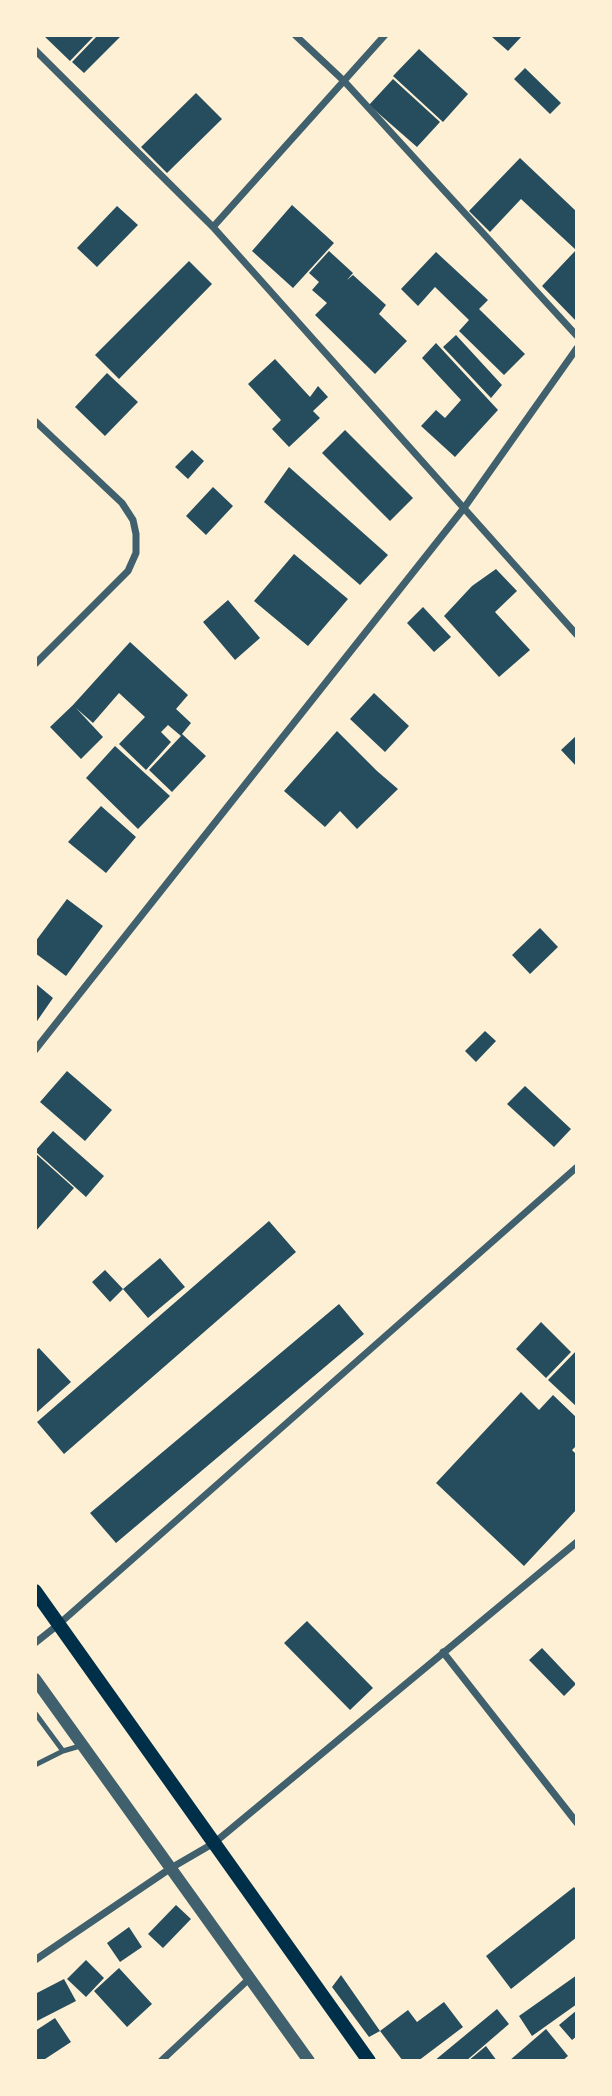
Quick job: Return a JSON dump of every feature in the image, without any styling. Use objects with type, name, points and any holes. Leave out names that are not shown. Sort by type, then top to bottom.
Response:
[{"type":"main road","points":[[35,1591],[369,2061]]},
{"type":"street","points":[[295,35],[344,81],[577,336]]},
{"type":"street","points":[[213,227],[385,35]]},
{"type":"street","points":[[35,50],[213,227],[577,635]]},
{"type":"street","points":[[35,1050],[464,508],[577,348]]},
{"type":"street","points":[[35,421],[122,503],[133,520],[136,552],[128,571],[35,664]]},
{"type":"street","points":[[35,1643],[577,1167]]},
{"type":"street","points":[[35,1960],[171,1868],[214,1843],[577,1542]]},
{"type":"street","points":[[443,1652],[577,1823]]},
{"type":"street","points":[[35,1679],[309,2061]]},
{"type":"street","points":[[161,2061],[250,1978]]},
{"type":"lane","points":[[35,1713],[63,1751]]},
{"type":"lane","points":[[35,1765],[63,1751],[83,1745]]},
{"type":"building","points":[[43,35],[95,35],[70,61]]},
{"type":"building","points":[[98,35],[122,35],[84,73],[72,62]]},
{"type":"building","points":[[523,35],[508,51],[492,37]]},
{"type":"building","points":[[419,49],[468,94],[443,122],[393,76]]},
{"type":"building","points":[[525,68],[561,103],[550,114],[514,79]]},
{"type":"building","points":[[393,79],[440,122],[417,147],[369,105]]},
{"type":"building","points":[[196,93],[222,119],[167,173],[141,147]]},
{"type":"building","points":[[520,158],[577,212],[577,322],[542,286],[576,250],[521,199],[490,232],[469,211]]},
{"type":"building","points":[[292,205],[334,243],[293,288],[252,251]]},
{"type":"building","points":[[117,206],[138,225],[97,267],[77,248]]},
{"type":"building","points":[[329,251],[353,273],[347,280],[353,275],[386,305],[379,314],[407,341],[375,374],[315,315],[327,303],[312,290],[319,282],[309,273]]},
{"type":"building","points":[[436,252],[488,300],[479,309],[525,354],[504,375],[459,331],[469,320],[435,287],[418,306],[401,289]]},
{"type":"building","points":[[189,261],[212,284],[119,379],[95,355]]},
{"type":"building","points":[[456,335],[502,385],[491,398],[443,347]]},
{"type":"building","points":[[436,343],[498,410],[455,457],[421,426],[436,410],[445,418],[461,400],[422,358]]},
{"type":"building","points":[[275,359],[310,397],[318,386],[328,397],[313,411],[320,418],[289,447],[272,429],[281,420],[248,384]]},
{"type":"building","points":[[107,373],[138,402],[105,436],[75,407]]},
{"type":"building","points":[[345,430],[413,498],[390,521],[322,453]]},
{"type":"building","points":[[192,450],[204,461],[188,479],[175,467]]},
{"type":"building","points":[[289,467],[388,555],[360,585],[264,502]]},
{"type":"building","points":[[213,487],[233,506],[206,535],[186,516]]},
{"type":"building","points":[[294,554],[348,599],[308,646],[254,601]]},
{"type":"building","points":[[496,569],[517,591],[495,612],[530,650],[499,677],[444,616],[472,586]]},
{"type":"building","points":[[228,600],[260,638],[235,660],[203,622]]},
{"type":"building","points":[[423,607],[451,637],[434,652],[407,623]]},
{"type":"building","points":[[130,642],[188,695],[176,709],[191,723],[182,734],[206,756],[172,792],[149,770],[181,736],[168,725],[161,732],[171,742],[146,770],[119,744],[145,717],[119,693],[93,723],[76,708],[103,737],[81,759],[50,727]]},
{"type":"building","points":[[374,693],[409,726],[385,752],[350,719]]},
{"type":"building","points":[[337,731],[398,789],[357,829],[340,811],[325,827],[284,791]]},
{"type":"building","points":[[577,735],[577,767],[561,750]]},
{"type":"building","points":[[115,746],[170,796],[138,829],[86,778]]},
{"type":"building","points":[[101,806],[136,837],[106,873],[68,842]]},
{"type":"building","points":[[67,899],[103,926],[66,976],[35,953],[35,942]]},
{"type":"building","points":[[540,928],[558,947],[530,974],[512,955]]},
{"type":"building","points":[[35,983],[53,998],[35,1024]]},
{"type":"building","points":[[485,1031],[496,1041],[476,1062],[465,1051]]},
{"type":"building","points":[[67,1071],[112,1110],[85,1141],[40,1102]]},
{"type":"building","points":[[525,1086],[571,1129],[554,1147],[507,1104]]},
{"type":"building","points":[[53,1131],[104,1176],[86,1197],[35,1151]]},
{"type":"building","points":[[35,1153],[74,1188],[35,1232]]},
{"type":"building","points":[[269,1221],[296,1252],[64,1454],[37,1422]]},
{"type":"building","points":[[160,1258],[185,1287],[148,1318],[123,1289]]},
{"type":"building","points":[[105,1270],[123,1289],[110,1302],[92,1282]]},
{"type":"building","points":[[339,1304],[364,1334],[116,1543],[90,1513]]},
{"type":"building","points":[[541,1322],[571,1352],[546,1378],[516,1349]]},
{"type":"building","points":[[39,1348],[71,1382],[35,1414],[35,1351]]},
{"type":"building","points":[[577,1350],[577,1407],[548,1380]]},
{"type":"building","points":[[521,1392],[539,1410],[553,1395],[577,1418],[577,1445],[572,1450],[577,1455],[577,1509],[524,1566],[436,1483]]},
{"type":"building","points":[[307,1621],[373,1688],[350,1710],[284,1643]]},
{"type":"building","points":[[542,1648],[576,1684],[564,1696],[529,1660]]},
{"type":"building","points":[[574,1887],[577,1891],[577,1937],[511,1989],[486,1956]]},
{"type":"building","points":[[176,1905],[191,1919],[163,1948],[148,1934]]},
{"type":"building","points":[[129,1927],[142,1947],[120,1962],[107,1943]]},
{"type":"building","points":[[86,1960],[104,1978],[86,1997],[67,1979]]},
{"type":"building","points":[[119,1968],[152,2004],[127,2027],[94,1991]]},
{"type":"building","points":[[341,1975],[380,2031],[369,2037],[332,1987]]},
{"type":"building","points":[[577,1975],[577,2004],[532,2036],[519,2016]]},
{"type":"building","points":[[64,1979],[76,2001],[35,2022],[35,1994]]},
{"type":"building","points":[[444,2002],[463,2027],[418,2061],[403,2061],[380,2031],[408,2010],[417,2022]]},
{"type":"building","points":[[497,2009],[509,2024],[466,2061],[434,2061]]},
{"type":"building","points":[[577,2010],[577,2036],[572,2040],[559,2025]]},
{"type":"building","points":[[55,2018],[71,2042],[42,2061],[35,2061],[35,2031]]},
{"type":"building","points":[[546,2029],[568,2056],[562,2061],[509,2061]]},
{"type":"building","points":[[486,2046],[497,2061],[468,2061]]}]
